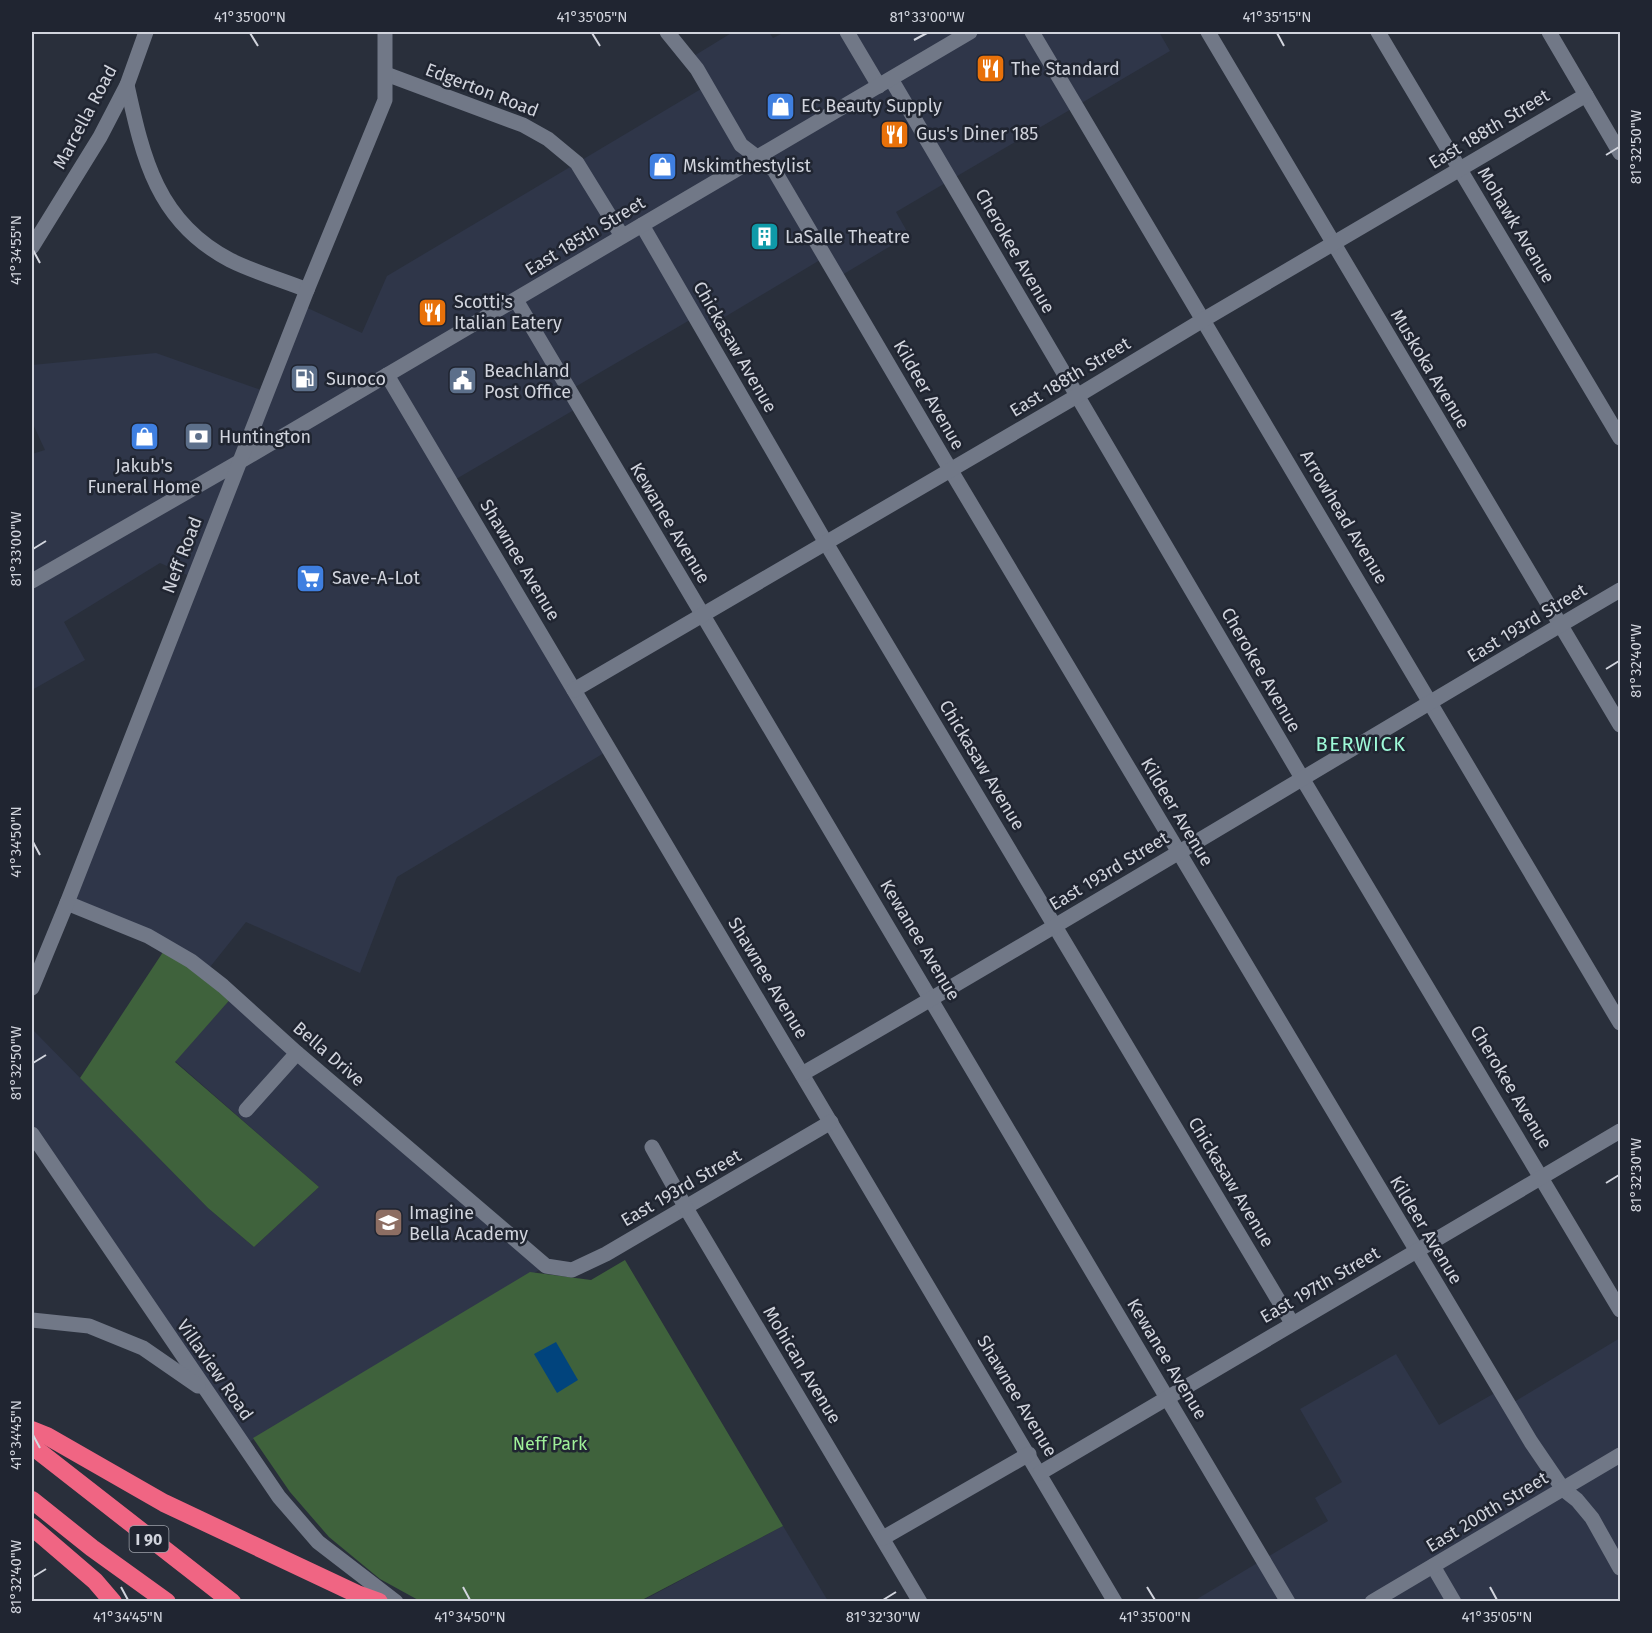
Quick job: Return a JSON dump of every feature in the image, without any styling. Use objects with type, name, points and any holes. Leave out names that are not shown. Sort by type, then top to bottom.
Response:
[{"type":"highway","points":[[32,1430],[47,1436],[164,1503],[357,1594],[379,1602]]},
{"type":"highway","name":"I 90","points":[[32,1446],[232,1602]]},
{"type":"highway","name":"I 90","points":[[32,1500],[92,1548],[167,1602]]},
{"type":"highway","points":[[32,1527],[95,1581],[112,1602]]},
{"type":"street","name":"Marcella Road","points":[[32,247],[100,137],[127,85],[146,32]]},
{"type":"street","name":"Neff Road","points":[[32,988],[307,290],[385,100],[385,32]]},
{"type":"street","name":"Kildeer Avenue","points":[[667,32],[697,69],[741,145],[774,170],[950,470],[1531,1442],[1563,1489],[1577,1500],[1592,1518],[1620,1568]]},
{"type":"street","name":"Cherokee Avenue","points":[[847,32],[885,82],[1077,396],[1620,1310]]},
{"type":"street","name":"East 185th Street","points":[[32,580],[516,300],[969,32]]},
{"type":"street","name":"Arrowhead Avenue","points":[[1032,32],[1432,702],[1620,1023]]},
{"type":"street","name":"Muskoka Avenue","points":[[1208,32],[1620,725]]},
{"type":"street","name":"Mohawk Avenue","points":[[1377,32],[1620,438]]},
{"type":"street","points":[[1549,32],[1620,153]]},
{"type":"street","name":"Edgerton Road","points":[[386,74],[523,124],[548,139],[577,163],[622,236]]},
{"type":"street","points":[[127,85],[142,152],[153,181],[175,214],[195,236],[230,260],[307,290]]},
{"type":"street","name":"East 188th Street","points":[[574,690],[1586,95]]},
{"type":"street","name":"Chickasaw Avenue","points":[[642,225],[826,543],[1292,1323]]},
{"type":"street","name":"Kewanee Avenue","points":[[516,300],[1288,1602]]},
{"type":"street","name":"Shawnee Avenue","points":[[387,375],[1115,1602]]},
{"type":"street","name":"East 193rd Street","points":[[802,1074],[1620,590]]},
{"type":"street","name":"Bella Drive","points":[[67,903],[148,936],[191,961],[224,986],[297,1053],[546,1266]]},
{"type":"street","points":[[246,1110],[297,1053]]},
{"type":"street","name":"East 193rd Street","points":[[546,1266],[572,1270],[606,1254],[831,1122]]},
{"type":"street","name":"East 197th Street","points":[[1040,1473],[1620,1131]]},
{"type":"street","name":"Villaview Road","points":[[32,1134],[279,1497],[318,1542],[396,1602]]},
{"type":"street","name":"Mohican Avenue","points":[[652,1147],[920,1602]]},
{"type":"street","points":[[32,1320],[89,1326],[143,1348],[208,1393]]},
{"type":"street","points":[[883,1538],[1029,1454]]},
{"type":"street","name":"East 200th Street","points":[[1372,1602],[1620,1455]]},
{"type":"street","points":[[1433,1566],[1454,1602]]},
{"type":"shaded area","points":[[733,32],[769,32],[773,38],[785,32],[1159,32],[1170,51],[896,212],[909,235],[837,278],[825,257],[703,330],[695,317],[570,390],[579,407],[451,482],[609,750],[397,877],[360,973],[246,922],[206,972],[67,903],[194,578],[160,563],[64,622],[85,660],[32,690],[32,454],[45,450],[32,422],[32,365],[156,353],[267,392],[282,333],[301,305],[362,333],[387,276],[706,86],[689,59]]},
{"type":"shaded area","name":"Imagine Bella Academy","points":[[234,995],[546,1266],[244,1445],[32,1134],[32,1029],[208,1208],[254,1247],[319,1187],[175,1061]]},
{"type":"shaded area","points":[[1620,1338],[1620,1601],[1192,1602],[1328,1521],[1315,1498],[1342,1482],[1300,1409],[1396,1354],[1439,1425],[1500,1390],[1509,1405]]},
{"type":"shaded area","points":[[783,1526],[828,1601],[640,1602]]},
{"type":"green space","points":[[167,946],[234,995],[175,1062],[319,1187],[254,1247],[208,1208],[80,1078]]},
{"type":"green space","name":"Neff Park","points":[[625,1260],[783,1526],[640,1601],[420,1601],[380,1579],[329,1537],[290,1492],[253,1438],[530,1272],[591,1280]]},
{"type":"water","points":[[556,1342],[578,1380],[557,1393],[534,1354]]},
{"type":"place","name":"The Standard","points":[[990,69]]},
{"type":"place","name":"EC Beauty Supply","points":[[780,106]]},
{"type":"place","name":"Gus's Diner 185","points":[[895,134]]},
{"type":"place","name":"Mskimthestylist","points":[[662,166]]},
{"type":"place","name":"LaSalle Theatre","points":[[764,237]]},
{"type":"place","name":"Scotti's Italian Eatery","points":[[433,312]]},
{"type":"place","name":"Sunoco","points":[[305,379]]},
{"type":"place","name":"Beachland Post Office","points":[[463,381]]},
{"type":"place","name":"Jakub's Funeral Home","points":[[144,437]]},
{"type":"place","name":"Huntington","points":[[198,437]]},
{"type":"place","name":"Save-A-Lot","points":[[311,578]]},
{"type":"place","name":"Imagine Bella Academy","points":[[388,1223]]},
{"type":"district","name":"BERWICK","points":[[1361,744]]}]
